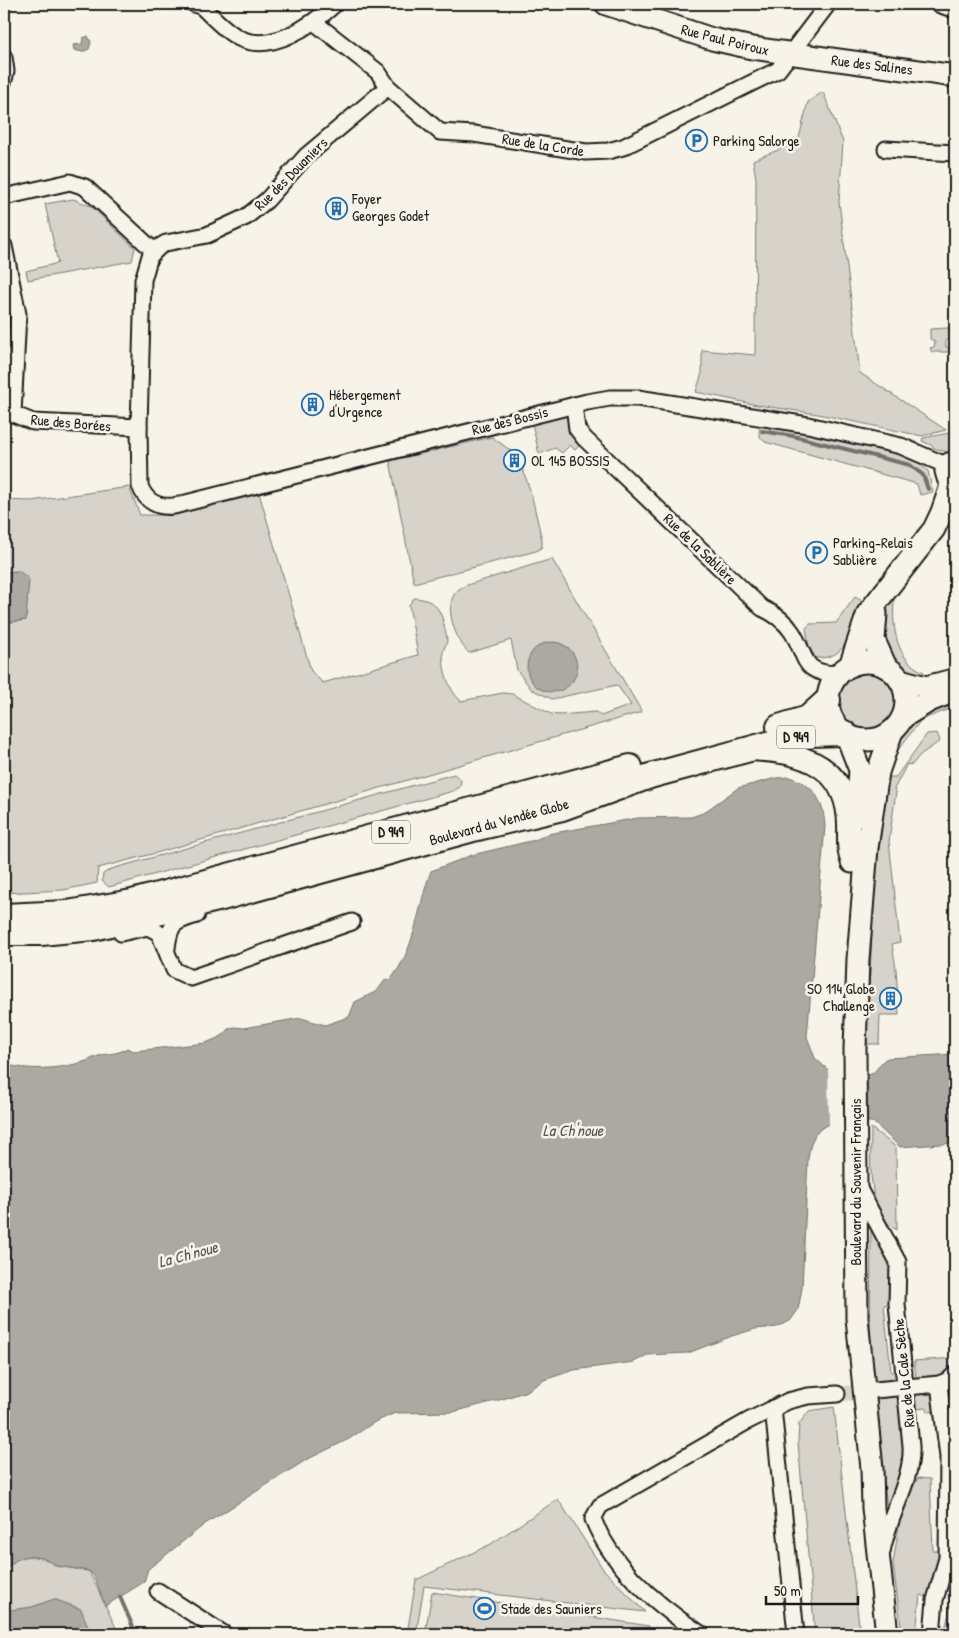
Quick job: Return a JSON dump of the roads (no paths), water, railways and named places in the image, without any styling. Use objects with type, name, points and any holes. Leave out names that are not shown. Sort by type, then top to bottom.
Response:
[{"type":"main road","name":"Rue Paul Poiroux","points":[[606,4],[712,39],[788,55]]},
{"type":"main road","name":"Rue des Salines","points":[[788,55],[955,76]]},
{"type":"main road","points":[[953,472],[942,512],[934,529],[868,613],[845,670],[833,682],[828,700],[832,719],[845,734],[864,740],[874,740],[929,701],[955,691]]},
{"type":"main road","points":[[879,599],[874,633],[876,648],[906,698],[897,724]]},
{"type":"main road","points":[[845,670],[868,662],[926,687],[955,680]]},
{"type":"main road","name":"Boulevard du Vendée Globe","points":[[4,916],[67,913],[132,902],[794,723],[811,716],[828,700]]},
{"type":"main road","name":"Boulevard du Souvenir Français","points":[[848,1049],[867,848],[878,772],[897,724]]},
{"type":"main road","name":"Boulevard du Vendée Globe","points":[[4,933],[41,933],[93,928],[222,898],[478,828],[562,808],[633,782],[806,734],[845,734]]},
{"type":"main road","name":"Boulevard du Souvenir Français","points":[[845,734],[858,763],[860,777],[845,939],[849,1140],[844,1342],[876,1634]]},
{"type":"main road","points":[[749,750],[779,751],[800,756],[815,763],[830,775],[841,791],[847,809],[849,824],[847,849],[852,862]]},
{"type":"main road","name":"Boulevard du Souvenir Français","points":[[849,1140],[856,1182],[859,1347],[887,1634]]},
{"type":"street","points":[[188,5],[201,6],[235,36],[249,42],[278,39],[314,22],[334,4]]},
{"type":"street","name":"Rue de la Corde","points":[[314,22],[378,72],[388,87],[440,132],[474,134],[571,151],[608,151],[639,140],[778,70],[828,4]]},
{"type":"street","points":[[938,4],[955,10]]},
{"type":"street","points":[[4,57],[6,71],[4,80]]},
{"type":"street","name":"Rue des Douaniers","points":[[154,251],[166,243],[207,235],[246,217],[267,200],[306,156],[388,87]]},
{"type":"street","points":[[886,149],[955,153]]},
{"type":"street","points":[[4,197],[70,182],[78,184],[85,187],[154,251],[150,256],[143,280],[139,427]]},
{"type":"street","points":[[4,246],[18,314],[8,414]]},
{"type":"street","name":"Rue des Bossis","points":[[139,427],[140,486],[143,494],[152,503],[164,507],[574,405],[610,398],[638,398],[746,414],[902,446],[953,472]]},
{"type":"street","name":"Rue de la Sablière","points":[[574,405],[578,429],[584,438],[762,608],[774,613],[792,631],[805,662],[818,671],[845,670]]},
{"type":"street","name":"Rue des Borées","points":[[8,414],[33,422],[139,427]]},
{"type":"street","points":[[167,948],[172,926],[179,920],[202,914],[222,898]]},
{"type":"street","points":[[93,928],[118,934],[148,928],[159,933],[167,948],[174,970],[191,978],[352,922]]},
{"type":"street","name":"Rue de la Cale Sèche","points":[[856,1182],[870,1212],[898,1262],[897,1304],[912,1462],[890,1518],[880,1569]]},
{"type":"street","points":[[876,1390],[939,1384],[949,1380],[955,1374]]},
{"type":"street","points":[[932,1634],[935,1600],[947,1558],[952,1460],[940,1404],[939,1384]]},
{"type":"street","points":[[701,1634],[659,1603],[633,1577],[603,1540],[593,1519],[600,1506],[773,1408],[788,1401],[808,1396],[836,1394]]},
{"type":"street","points":[[773,1408],[796,1634]]},
{"type":"street","points":[[158,1591],[224,1634]]},
{"type":"water","points":[[88,36],[91,42],[89,49],[82,52],[74,50],[73,45],[82,44],[83,38]]},
{"type":"water","points":[[19,571],[29,579],[26,620],[4,623],[4,572]]},
{"type":"water","points":[[547,642],[557,642],[570,649],[577,662],[577,672],[570,685],[557,692],[547,692],[538,688],[531,681],[527,672],[527,662],[531,653],[538,646]]},
{"type":"water","name":"La Ch'noue","points":[[789,777],[805,784],[816,794],[822,808],[825,826],[807,1037],[815,1058],[827,1069],[869,1075],[888,1058],[955,1054],[955,1143],[900,1147],[873,1122],[829,1124],[815,1135],[808,1159],[802,1288],[798,1310],[790,1321],[777,1327],[755,1329],[732,1336],[688,1353],[647,1355],[634,1362],[574,1370],[544,1380],[527,1391],[453,1412],[395,1413],[373,1423],[349,1439],[306,1460],[205,1524],[148,1569],[144,1582],[105,1606],[94,1576],[89,1571],[57,1566],[43,1558],[27,1556],[16,1560],[4,1571],[4,1064],[32,1068],[61,1067],[127,1048],[134,1051],[206,1043],[222,1036],[228,1029],[234,1027],[244,1028],[301,1018],[325,1025],[349,1017],[355,1002],[377,991],[386,979],[389,981],[398,969],[410,943],[431,871],[472,855],[535,840],[548,834],[638,818],[691,817],[703,813],[738,788],[776,778]]},
{"type":"water","points":[[54,1599],[81,1609],[91,1634],[4,1634],[4,1611],[32,1607]]},
{"type":"waterway","points":[[762,431],[793,436],[910,465],[923,475],[928,489]]},
{"type":"waterway","points":[[120,1597],[136,1634]]},
{"type":"tunnel","points":[[837,1394],[872,1391]]},
{"type":"place","name":"Parking Salorge","points":[[697,141]]},
{"type":"place","name":"Foyer Georges Godet","points":[[336,208]]},
{"type":"place","name":"Hébergement d'Urgence","points":[[313,404]]},
{"type":"place","name":"OL 145 BOSSIS","points":[[515,461]]},
{"type":"place","name":"Parking-Relais Sablière","points":[[817,552]]},
{"type":"place","name":"SO 114 Globe Challenge","points":[[891,998]]},
{"type":"place","name":"Stade des Sauniers","points":[[485,1609]]}]
